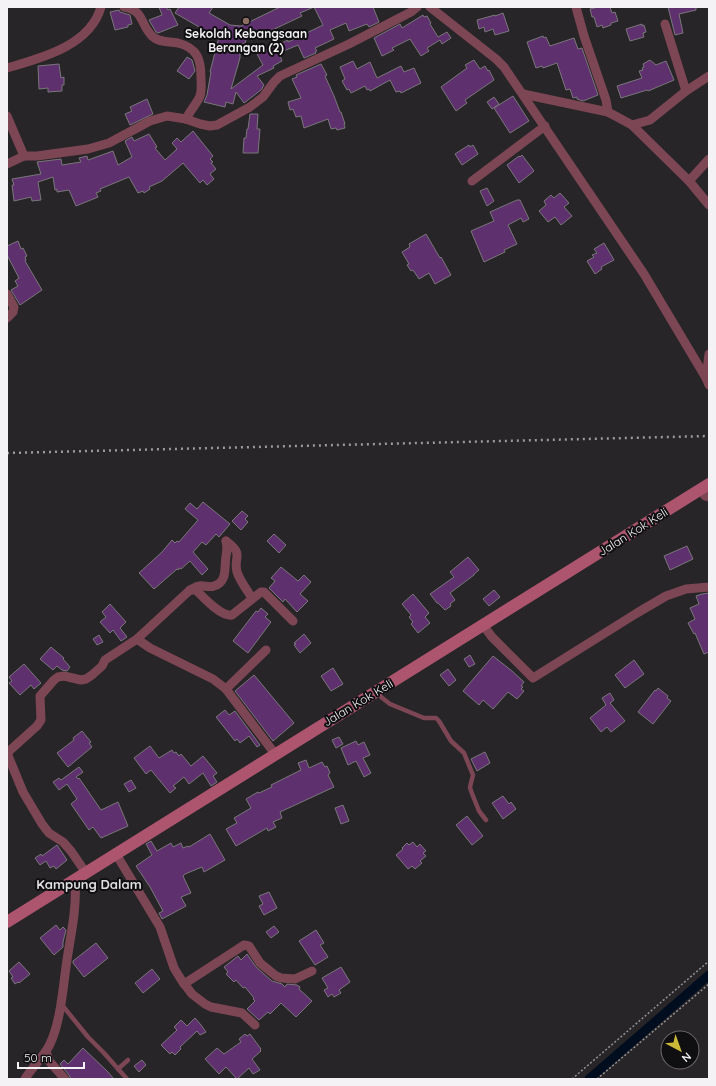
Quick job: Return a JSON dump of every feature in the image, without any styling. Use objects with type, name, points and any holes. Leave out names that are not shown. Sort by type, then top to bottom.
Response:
[{"type":"street","points":[[7,68],[56,52],[70,44],[93,25],[98,18],[101,7]]},
{"type":"street","points":[[124,7],[135,10],[142,18],[151,35],[156,39],[186,46],[193,50],[198,56],[201,63],[200,96],[190,110],[186,119]]},
{"type":"street","points":[[7,164],[24,156],[37,156],[88,149],[109,143],[150,121],[167,116],[186,119],[210,126],[217,125],[250,107],[263,97],[280,76],[349,44],[411,12],[417,7]]},
{"type":"street","points":[[430,7],[504,67],[644,274],[708,382]]},
{"type":"street","points":[[576,7],[584,36],[606,100],[608,112]]},
{"type":"street","points":[[665,24],[686,91]]},
{"type":"street","points":[[632,125],[650,120],[686,91],[709,76]]},
{"type":"street","points":[[523,94],[608,112],[632,125],[689,182],[704,194],[709,205]]},
{"type":"street","points":[[7,116],[24,156]]},
{"type":"street","points":[[472,181],[545,126]]},
{"type":"street","points":[[689,182],[709,159]]},
{"type":"street","points":[[7,294],[14,307],[13,312],[7,318]]},
{"type":"street","points":[[708,382],[709,354]]},
{"type":"street","name":"Jalan Kok Keli","points":[[7,922],[483,625],[706,490]]},
{"type":"street","points":[[86,874],[72,851],[63,842],[49,833],[42,824],[23,792],[7,753],[37,726],[41,720],[42,712],[40,696],[54,680],[64,676],[81,680],[86,679],[102,666],[105,660],[137,639],[190,590],[199,586],[216,586],[225,576],[228,549],[226,541],[237,551],[237,574],[252,598]]},
{"type":"street","points":[[483,625],[492,637],[533,678],[666,596],[686,589],[709,587]]},
{"type":"street","points":[[190,590],[196,590],[222,614],[229,616],[252,598],[261,592],[264,592],[293,621]]},
{"type":"street","points":[[137,639],[150,648],[213,679],[226,689],[275,754]]},
{"type":"street","points":[[226,689],[266,650]]},
{"type":"street","points":[[116,854],[160,927],[174,968],[192,994],[211,1007],[242,1014],[255,1025]]},
{"type":"street","points":[[25,1079],[46,1051],[54,1035],[61,1004],[76,898],[75,880]]},
{"type":"street","points":[[184,984],[244,945],[249,946],[260,963],[276,976],[281,978],[295,979],[312,971]]},
{"type":"street","points":[[46,1051],[49,1061],[65,1079]]},
{"type":"lane","points":[[375,692],[390,704],[424,718],[436,718],[439,721],[451,741],[464,753],[473,776],[470,787],[471,791],[479,811],[486,820]]},
{"type":"lane","points":[[61,1004],[88,1037],[127,1079]]},
{"type":"lane","points":[[118,1069],[128,1060]]},
{"type":"path","points":[[572,1079],[709,961]]},
{"type":"path","points":[[596,1079],[709,984]]},
{"type":"building","points":[[159,7],[166,7],[168,10],[170,9],[178,25],[158,33],[156,32],[149,20],[162,15]]},
{"type":"building","points":[[179,7],[213,7],[209,13],[230,25],[241,26],[280,7],[314,7],[373,7],[379,22],[369,27],[367,24],[349,31],[346,23],[330,30],[334,39],[315,48],[317,51],[315,52],[316,53],[304,58],[298,45],[279,53],[282,61],[273,66],[274,68],[257,76],[264,85],[261,90],[244,103],[236,92],[233,104],[226,102],[225,107],[204,102],[207,95],[210,72],[219,37],[218,38],[175,13]],"holes":[[[314,7],[323,25],[288,42],[288,40],[257,54],[263,65],[231,89],[240,58],[240,45],[245,43],[248,34],[251,40],[302,16],[300,13]]]},
{"type":"building","points":[[610,7],[612,13],[615,12],[618,21],[603,28],[602,25],[597,27],[590,9]]},
{"type":"building","points":[[668,7],[696,7],[696,10],[679,14],[683,33],[675,35]]},
{"type":"building","points":[[119,10],[120,12],[130,15],[132,24],[128,25],[128,27],[115,30],[110,12]]},
{"type":"building","points":[[503,13],[509,31],[495,35],[493,29],[485,32],[484,27],[479,29],[477,20]]},
{"type":"building","points":[[423,15],[424,17],[427,16],[438,37],[447,32],[451,38],[442,44],[440,40],[427,48],[429,51],[421,56],[410,39],[392,48],[394,50],[382,56],[374,38],[400,24],[402,28]]},
{"type":"building","points":[[642,24],[642,26],[644,25],[646,32],[643,33],[644,37],[630,41],[626,29]]},
{"type":"building","points":[[543,36],[544,38],[546,37],[550,46],[574,38],[578,49],[582,48],[598,95],[583,101],[577,99],[577,97],[573,98],[570,89],[566,90],[557,63],[543,68],[542,66],[536,68],[527,42]]},
{"type":"building","points":[[187,57],[192,60],[195,71],[189,79],[177,71]]},
{"type":"building","points":[[474,60],[480,69],[485,66],[488,71],[489,70],[494,80],[465,100],[467,103],[456,111],[441,87],[467,68],[465,65]]},
{"type":"building","points":[[650,60],[656,65],[666,61],[674,80],[648,91],[647,90],[621,98],[617,86],[642,78],[639,71],[643,70],[643,64]]},
{"type":"building","points":[[353,61],[357,69],[370,62],[377,78],[401,66],[404,72],[414,68],[421,83],[401,93],[400,91],[396,92],[390,80],[370,91],[369,89],[367,90],[365,86],[351,93],[349,89],[347,90],[342,81],[345,79],[340,67]]},
{"type":"building","points":[[59,64],[61,78],[64,77],[62,91],[48,92],[48,88],[39,89],[38,66]]},
{"type":"building","points":[[321,64],[327,75],[325,76],[341,112],[345,128],[337,130],[336,128],[331,129],[328,119],[304,128],[301,116],[296,117],[293,109],[290,110],[288,102],[301,98],[292,79],[297,77],[296,75]]},
{"type":"building","points":[[513,96],[529,121],[510,133],[494,108]]},
{"type":"building","points":[[494,97],[499,104],[492,109],[487,102]]},
{"type":"building","points":[[147,99],[153,114],[130,125],[125,114],[132,111],[130,107]]},
{"type":"building","points":[[250,114],[258,114],[257,129],[260,129],[258,153],[243,153],[244,138],[246,138]]},
{"type":"building","points":[[193,131],[213,156],[210,159],[213,162],[211,163],[216,169],[210,174],[214,179],[207,185],[203,180],[200,183],[183,163],[162,181],[149,187],[150,189],[144,193],[143,191],[138,193],[129,177],[100,189],[101,191],[96,193],[98,197],[76,206],[69,190],[57,192],[57,189],[55,190],[53,177],[38,182],[41,200],[32,201],[31,197],[14,201],[12,185],[14,185],[12,179],[41,174],[37,162],[61,159],[62,165],[81,162],[79,158],[87,156],[88,160],[113,151],[118,165],[132,157],[125,141],[132,137],[134,141],[149,134],[157,147],[155,148],[165,160],[177,149],[172,143],[177,138],[181,142]]},
{"type":"building","points":[[469,145],[470,147],[473,145],[478,154],[462,165],[455,154]]},
{"type":"building","points":[[522,155],[534,171],[519,183],[507,165]]},
{"type":"building","points":[[487,188],[494,201],[487,206],[480,191]]},
{"type":"building","points":[[560,193],[569,203],[564,207],[572,216],[561,225],[555,217],[548,222],[539,211],[546,205],[544,201],[551,195],[554,198]]},
{"type":"building","points":[[520,200],[529,219],[523,222],[521,218],[508,225],[517,244],[504,250],[505,252],[484,262],[471,231],[494,221],[490,212]]},
{"type":"building","points":[[426,234],[451,275],[435,284],[429,273],[419,279],[413,270],[411,271],[407,265],[409,264],[402,252],[410,247],[409,244]]},
{"type":"building","points":[[18,241],[21,249],[23,248],[27,256],[25,257],[25,261],[42,290],[20,305],[11,290],[18,286],[15,281],[19,278],[7,255],[7,246]]},
{"type":"building","points":[[604,243],[614,260],[601,267],[602,269],[595,274],[587,261],[594,257],[592,255],[597,253],[594,249]]},
{"type":"building","points":[[203,502],[230,524],[219,537],[216,534],[206,545],[202,542],[193,552],[208,569],[202,575],[190,561],[181,569],[177,569],[154,589],[139,573],[162,552],[172,540],[175,543],[177,541],[179,542],[198,520],[185,509],[190,503],[197,509]]},
{"type":"building","points":[[242,511],[248,516],[245,519],[248,522],[241,530],[232,521]]},
{"type":"building","points":[[274,534],[286,545],[279,553],[267,541]]},
{"type":"building","points":[[687,546],[693,559],[670,570],[664,556]]},
{"type":"building","points":[[468,557],[479,570],[450,593],[455,600],[450,604],[451,606],[445,610],[430,594],[454,577],[450,572]]},
{"type":"building","points":[[281,567],[298,581],[304,575],[311,582],[300,594],[308,601],[297,612],[285,599],[283,602],[269,588],[275,581],[271,578]]},
{"type":"building","points":[[494,590],[500,597],[489,606],[483,599]]},
{"type":"building","points":[[709,593],[709,652],[704,654],[695,633],[694,634],[688,623],[695,619],[690,608],[699,604],[696,596]]},
{"type":"building","points":[[413,594],[429,613],[425,617],[430,623],[418,633],[411,624],[413,622],[409,617],[411,615],[402,604]]},
{"type":"building","points":[[110,604],[126,622],[120,628],[127,637],[121,641],[113,630],[110,633],[100,622],[106,617],[102,612]]},
{"type":"building","points":[[261,608],[268,614],[265,617],[271,622],[248,653],[233,641],[256,611],[258,612]]},
{"type":"building","points":[[304,634],[311,643],[300,653],[294,645],[296,644],[294,643]]},
{"type":"building","points":[[99,635],[103,642],[97,645],[93,639]]},
{"type":"building","points":[[51,647],[64,658],[63,659],[70,667],[67,671],[62,670],[57,666],[53,670],[40,659]]},
{"type":"building","points":[[470,655],[475,664],[469,667],[464,659]]},
{"type":"building","points":[[493,656],[524,682],[521,689],[524,691],[517,699],[508,692],[493,709],[483,700],[479,705],[463,691]]},
{"type":"building","points":[[634,660],[644,674],[625,688],[615,675]]},
{"type":"building","points":[[24,664],[41,683],[34,689],[31,685],[20,695],[9,683],[12,681],[9,677]]},
{"type":"building","points":[[333,668],[343,684],[331,691],[321,676]]},
{"type":"building","points":[[448,669],[456,680],[449,686],[440,675]]},
{"type":"building","points":[[254,675],[294,723],[273,741],[235,691]]},
{"type":"building","points":[[658,688],[668,696],[667,698],[671,701],[653,724],[638,712]]},
{"type":"building","points":[[610,693],[614,700],[610,703],[625,721],[611,732],[607,727],[601,732],[590,718],[606,705],[602,698]]},
{"type":"building","points":[[225,710],[229,715],[235,711],[260,745],[257,747],[249,736],[240,743],[237,739],[235,741],[216,717]]},
{"type":"building","points":[[82,731],[91,742],[89,743],[92,747],[68,767],[57,753],[74,740],[73,738]]},
{"type":"building","points":[[339,737],[343,744],[336,748],[332,740]]},
{"type":"building","points":[[356,741],[358,745],[364,742],[370,755],[363,758],[371,773],[364,777],[356,761],[348,765],[341,748]]},
{"type":"building","points":[[150,746],[159,758],[172,750],[179,756],[181,754],[191,766],[203,756],[217,773],[213,776],[217,782],[211,786],[203,773],[189,784],[184,777],[173,786],[176,788],[170,793],[151,770],[146,774],[134,758]]},
{"type":"building","points":[[485,752],[490,763],[477,771],[471,759]]},
{"type":"building","points":[[306,760],[309,768],[322,762],[325,767],[327,766],[330,773],[328,775],[334,787],[280,812],[282,818],[273,822],[276,827],[268,831],[267,828],[236,846],[226,829],[237,823],[234,818],[251,808],[246,799],[258,792],[259,793],[272,787],[271,785],[301,770],[298,763]]},
{"type":"building","points":[[79,767],[83,772],[76,777],[78,779],[79,778],[101,810],[118,802],[128,826],[101,838],[93,827],[89,830],[71,804],[77,799],[67,784],[59,790],[53,782],[59,778],[61,780]]},
{"type":"building","points":[[131,780],[136,788],[129,792],[124,784]]},
{"type":"building","points":[[503,796],[509,804],[511,802],[516,809],[503,819],[492,803]]},
{"type":"building","points":[[343,805],[349,821],[341,824],[335,808]]},
{"type":"building","points":[[467,816],[483,836],[472,845],[456,825]]},
{"type":"building","points":[[210,834],[225,860],[204,872],[202,867],[185,874],[183,876],[191,893],[181,897],[186,906],[162,919],[159,913],[163,911],[150,887],[136,866],[152,855],[146,844],[151,841],[157,851],[171,843],[173,847],[181,843],[183,848],[189,847]]},
{"type":"building","points":[[413,842],[417,847],[420,844],[426,851],[423,853],[426,856],[420,861],[422,863],[415,869],[412,866],[408,869],[396,855],[407,843],[409,845]]},
{"type":"building","points":[[57,845],[67,860],[56,869],[54,866],[50,868],[46,861],[40,865],[35,858],[41,854],[42,856]]},
{"type":"building","points":[[269,892],[277,908],[264,915],[259,906],[263,904],[259,896]]},
{"type":"building","points":[[56,925],[60,930],[63,927],[66,930],[63,947],[54,955],[40,938]]},
{"type":"building","points":[[274,926],[279,932],[271,938],[266,932]]},
{"type":"building","points":[[316,930],[324,943],[320,945],[328,957],[315,965],[299,941]]},
{"type":"building","points":[[96,943],[108,958],[84,977],[73,961]]},
{"type":"building","points":[[247,954],[256,967],[272,981],[282,984],[285,987],[287,984],[297,985],[300,987],[299,989],[312,1001],[296,1017],[281,1003],[270,1014],[268,1012],[259,1020],[247,1009],[255,1001],[253,999],[254,998],[245,987],[243,988],[236,980],[234,982],[226,974],[228,972],[224,967],[238,956],[241,960]]},
{"type":"building","points":[[19,962],[30,974],[19,983],[18,982],[15,984],[9,971]]},
{"type":"building","points":[[341,967],[350,982],[339,990],[341,993],[334,997],[332,994],[328,997],[324,990],[328,988],[322,978]]},
{"type":"building","points":[[152,969],[160,979],[143,993],[135,983]]},
{"type":"building","points":[[195,1018],[206,1032],[200,1035],[197,1031],[180,1047],[181,1049],[175,1055],[172,1052],[170,1054],[161,1045],[177,1030],[174,1027],[181,1020],[187,1026]]},
{"type":"building","points":[[245,1034],[247,1036],[250,1034],[261,1049],[261,1051],[252,1059],[260,1070],[253,1074],[249,1068],[237,1079],[226,1067],[219,1074],[205,1059],[217,1048],[224,1054],[241,1042],[239,1039]]},
{"type":"building","points":[[83,1048],[114,1079],[71,1079],[60,1064],[64,1060],[68,1064]]},
{"type":"building","points":[[142,1060],[146,1065],[139,1072],[134,1066]]},
{"type":"waterway","points":[[589,1079],[709,975]]},
{"type":"railway","points":[[7,453],[709,436]]},
{"type":"place","name":"Sekolah Kebangsaan Berangan (2)","points":[[246,21]]},
{"type":"district","name":"Kampung Dalam","points":[[89,884]]}]
